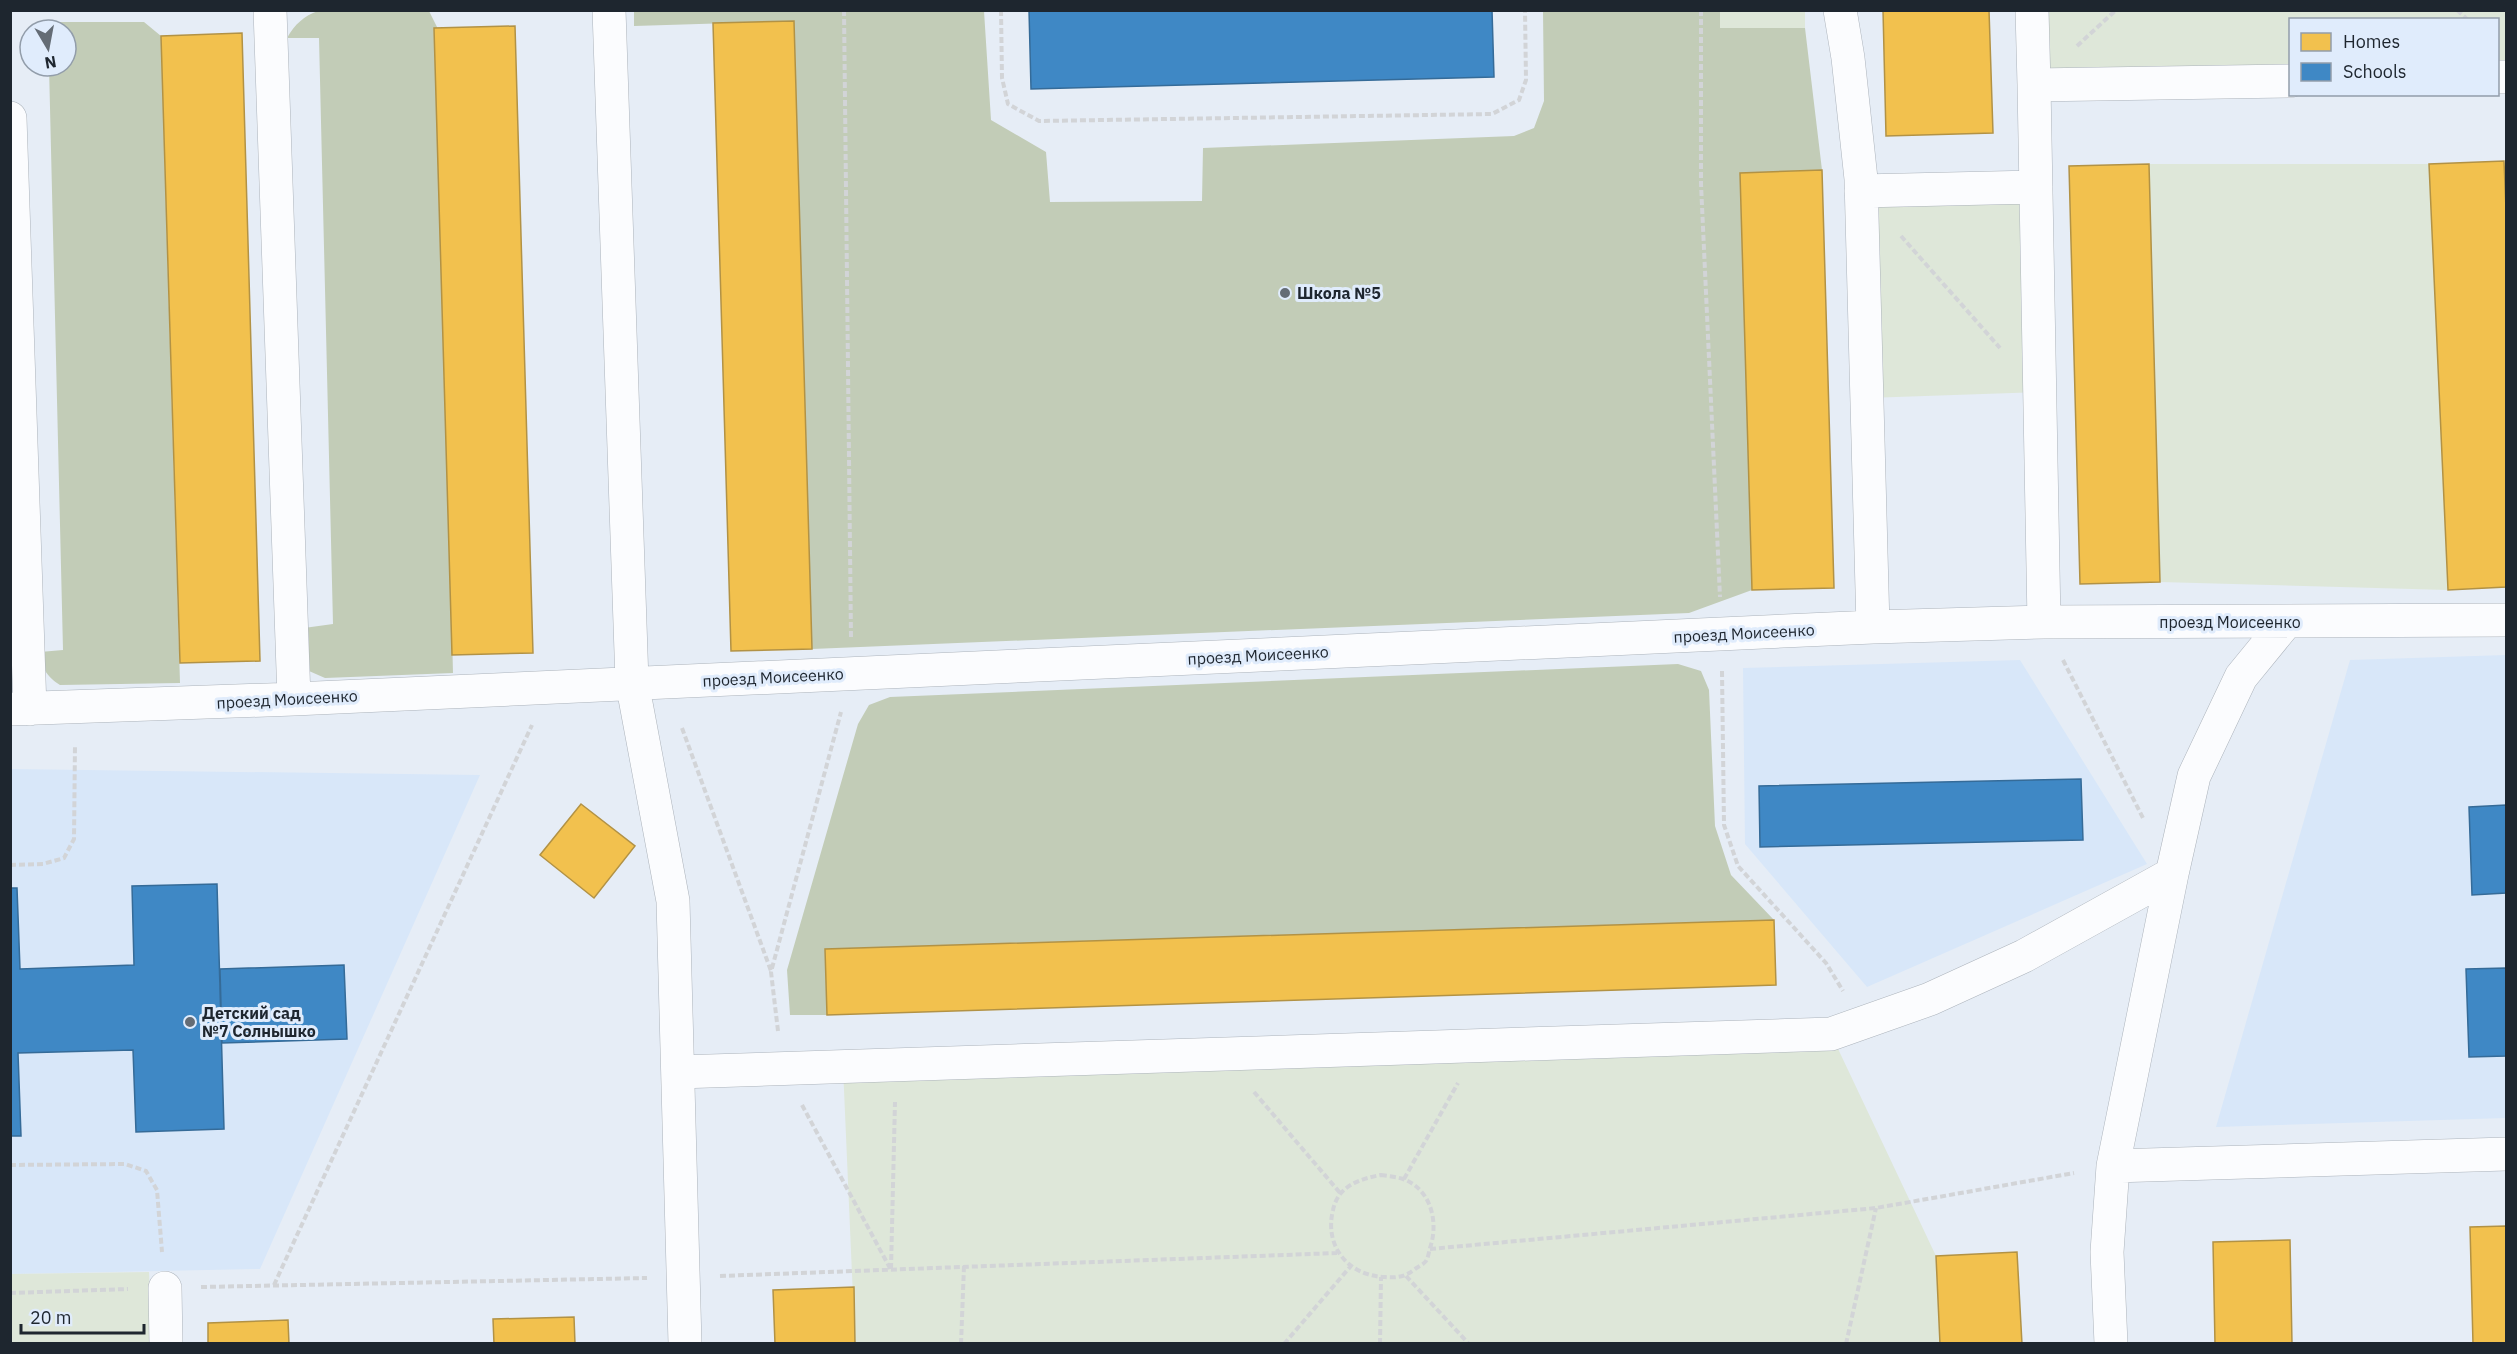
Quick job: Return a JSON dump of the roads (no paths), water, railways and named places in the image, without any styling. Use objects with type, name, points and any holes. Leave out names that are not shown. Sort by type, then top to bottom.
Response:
[{"type":"street","points":[[270,10],[294,699]]},
{"type":"street","points":[[609,10],[632,682],[673,901],[685,1344]]},
{"type":"street","points":[[1840,10],[1848,58],[1861,191],[1873,627]]},
{"type":"street","points":[[2032,10],[2043,622]]},
{"type":"street","points":[[2034,85],[2289,81]]},
{"type":"street","points":[[10,118],[20,709]]},
{"type":"street","points":[[1861,191],[2036,187]]},
{"type":"street","name":"проезд Моисеенко","points":[[20,709],[294,699],[1873,627],[2043,622],[2506,620]]},
{"type":"street","points":[[2111,1344],[2106,1252],[2113,1166],[2194,776],[2241,677],[2286,622]]},
{"type":"street","points":[[678,1072],[1831,1034],[1930,999],[2024,956],[2172,874]]},
{"type":"street","points":[[2113,1166],[2506,1154]]},
{"type":"street","points":[[165,1288],[166,1344]]},
{"type":"place","name":"Школа №5","points":[[1285,293]]},
{"type":"place","name":"Детский сад №7 Солнышко","points":[[190,1022]]}]
